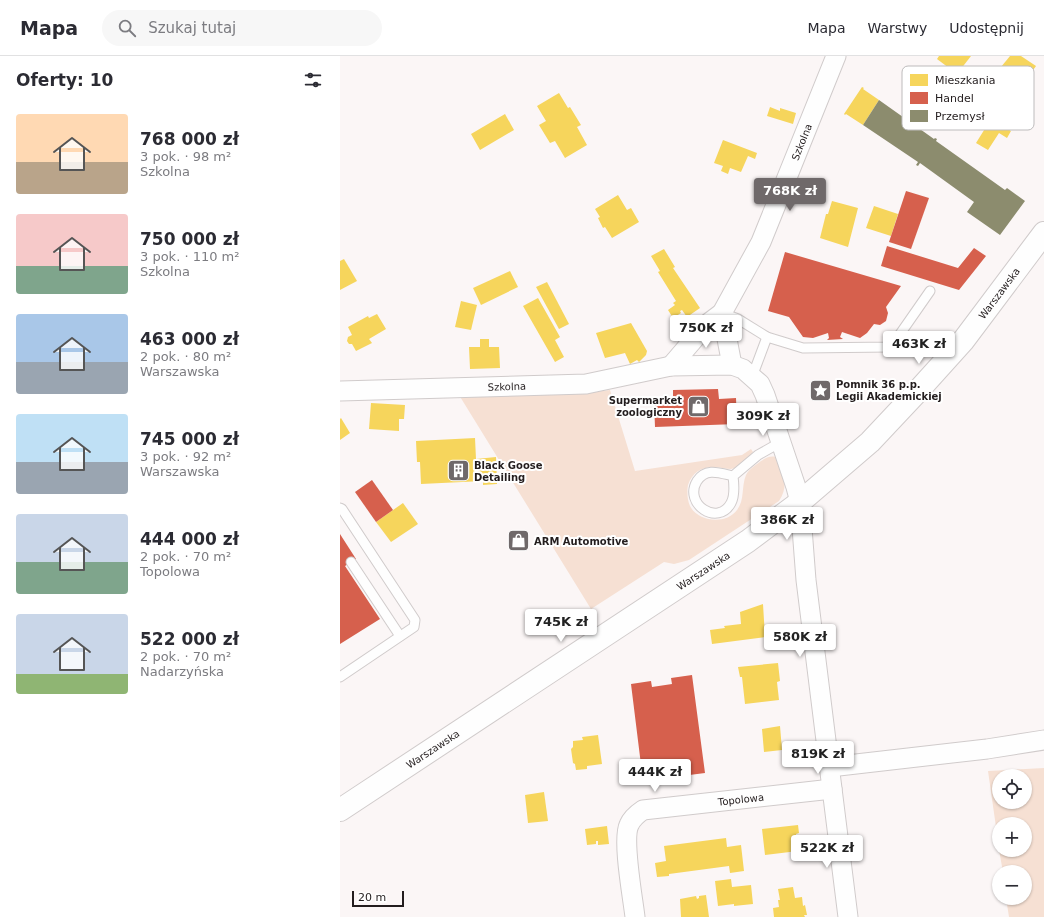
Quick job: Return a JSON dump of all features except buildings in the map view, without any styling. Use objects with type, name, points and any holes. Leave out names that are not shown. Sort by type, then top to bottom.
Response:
[{"type":"main road","name":"Warszawska","points":[[340,810],[748,541],[800,502],[870,442],[917,392],[962,341],[1044,233]]},
{"type":"street","name":"Szkolna","points":[[671,366],[706,325],[722,313],[761,242],[836,56]]},
{"type":"street","points":[[722,313],[732,365]]},
{"type":"street","name":"Szkolna","points":[[340,390],[586,384],[671,366],[732,365],[743,369],[760,384],[781,442],[800,502],[806,580],[848,917]]},
{"type":"street","points":[[830,767],[987,749],[1044,740]]},
{"type":"street","name":"Topolowa","points":[[635,917],[626,842],[628,826],[634,816],[643,810],[832,789]]},
{"type":"lane","points":[[722,313],[738,319],[767,337],[803,348],[891,347],[930,291]]},
{"type":"lane","points":[[752,377],[767,337]]},
{"type":"lane","points":[[733,476],[758,455],[781,442]]},
{"type":"lane","points":[[711,471],[733,476],[734,491],[731,503],[724,512],[715,514],[708,512],[701,508],[695,501],[695,484],[704,474],[711,471]]},
{"type":"lane","points":[[340,508],[415,620],[414,628],[340,677]]},
{"type":"lane","points":[[351,562],[400,636]]},
{"type":"shaded area","points":[[610,390],[635,471],[742,455],[751,449],[753,452],[738,466],[731,469],[713,467],[705,468],[692,477],[688,485],[688,501],[690,506],[699,515],[712,520],[719,520],[732,515],[737,510],[741,502],[747,473],[767,458],[778,458],[784,474],[785,485],[779,501],[689,560],[674,564],[664,562],[591,609],[459,395],[585,393]]},
{"type":"shaded area","points":[[1044,768],[1044,917],[1009,917],[1007,905],[1032,905],[1032,865],[1002,865],[1000,857],[1032,857],[1032,817],[995,817],[993,809],[1032,809],[1032,769],[1025,769]]},
{"type":"shaded area","points":[[988,771],[992,771],[992,799]]},
{"type":"place","name":"Pomnik 36 p.p. Legii Akademickiej","points":[[821,390]]},
{"type":"place","name":"Supermarket zoologiczny","points":[[698,406]]},
{"type":"place","name":"Black Goose Detailing","points":[[459,471]]},
{"type":"place","name":"ARM Automotive","points":[[518,541]]}]
